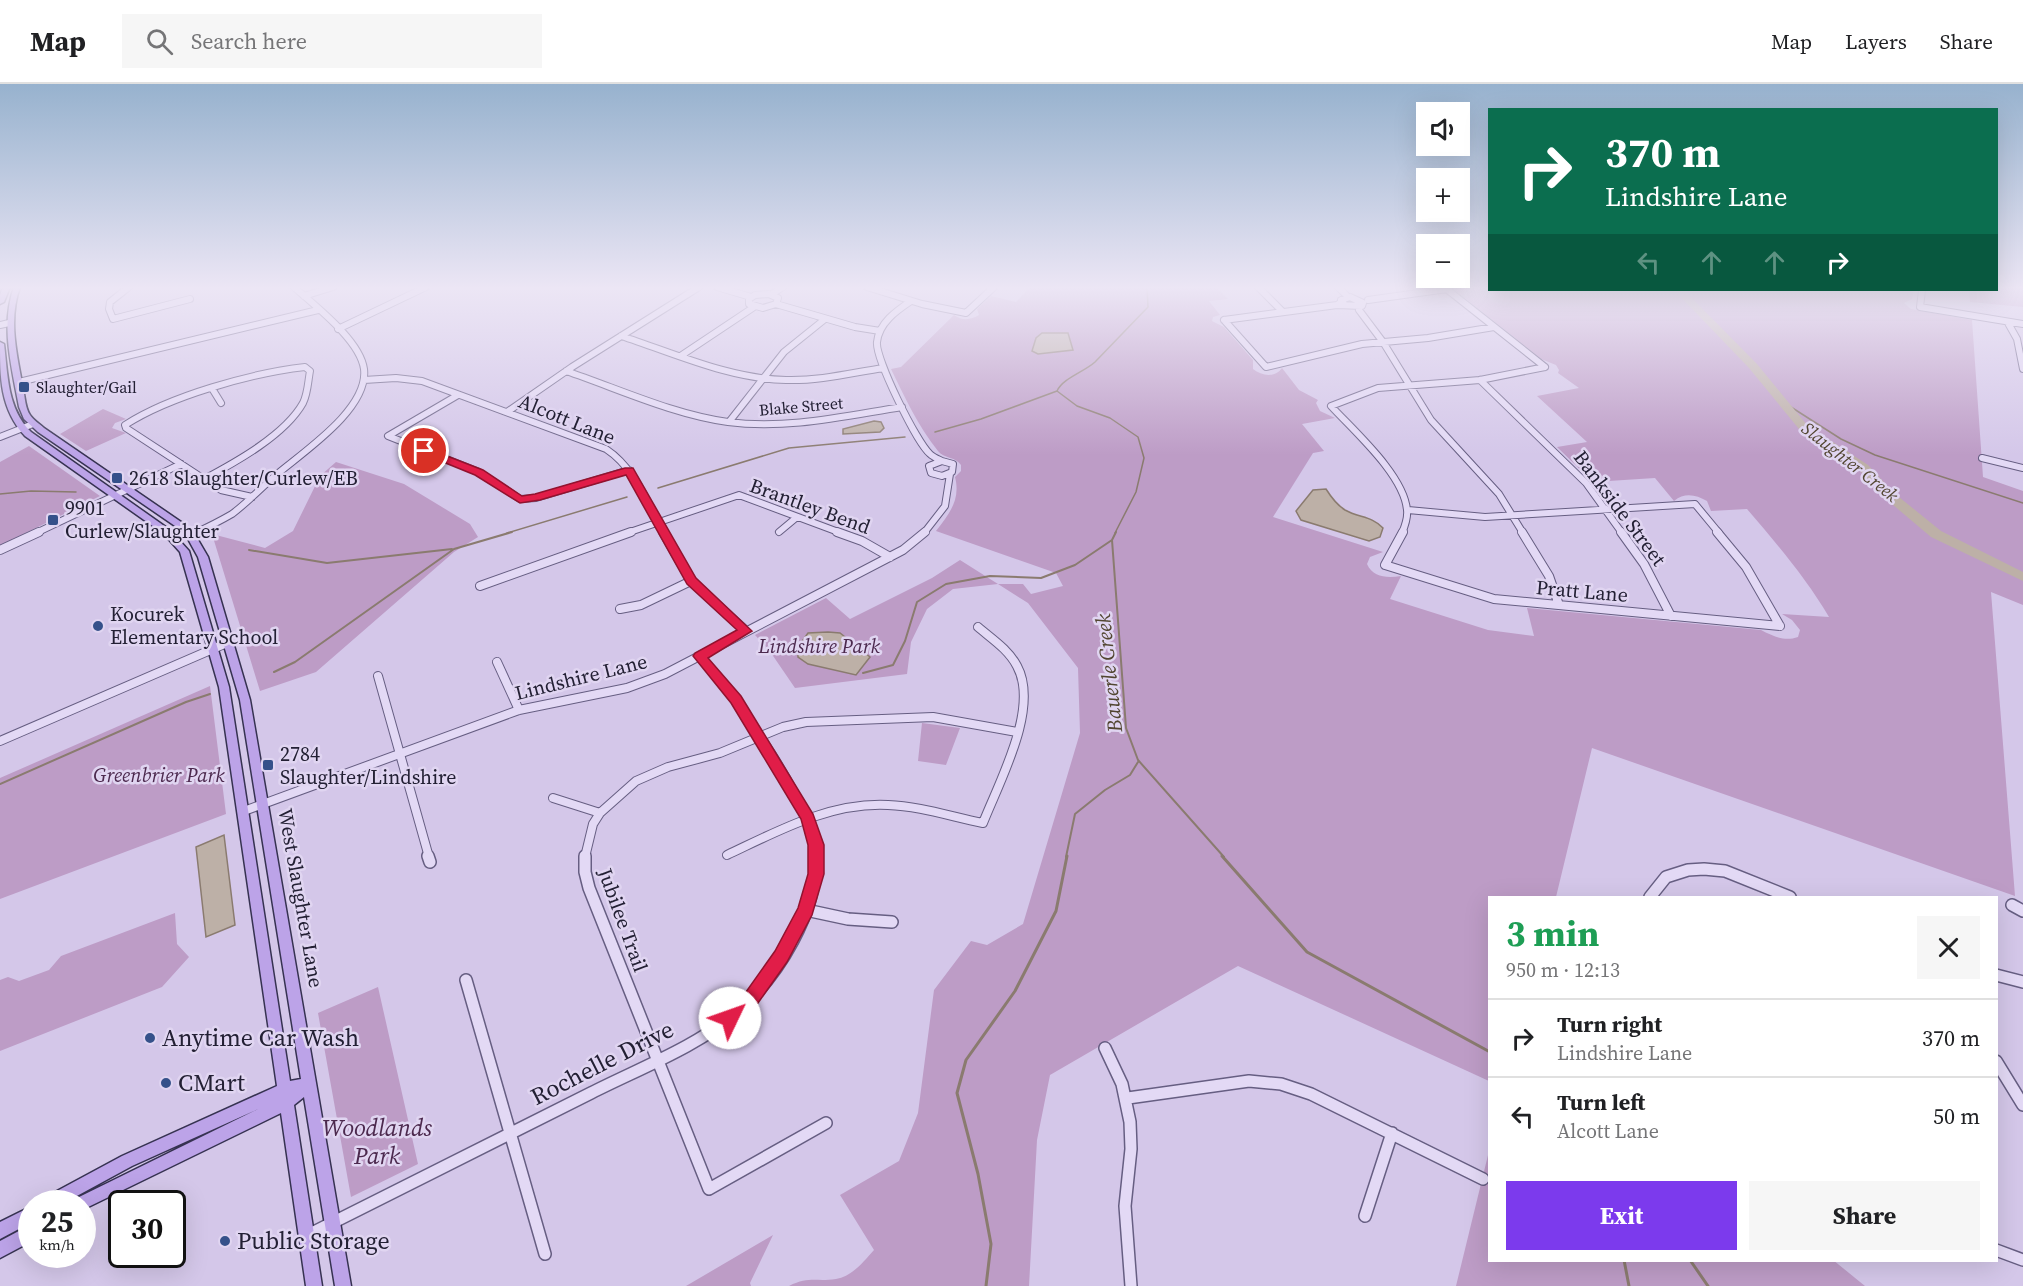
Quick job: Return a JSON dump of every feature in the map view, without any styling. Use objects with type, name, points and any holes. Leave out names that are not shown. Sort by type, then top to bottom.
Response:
[{"type":"main road","points":[[12,343],[23,407],[33,424]]},
{"type":"main road","points":[[0,344],[4,398],[14,420],[21,429],[167,532],[184,551],[224,687],[314,1286]]},
{"type":"main road","name":"West Slaughter Lane","points":[[33,424],[190,535],[203,557],[245,700],[343,1286]]},
{"type":"main road","points":[[96,1196],[310,1084]]},
{"type":"main road","points":[[74,1190],[127,1161],[286,1096]]},
{"type":"main road","points":[[0,1231],[18,1221]]},
{"type":"main road","points":[[0,1250],[18,1240]]},
{"type":"street","points":[[19,382],[181,343]]},
{"type":"street","points":[[190,535],[230,514],[339,419],[351,405],[364,380],[362,363],[350,343]]},
{"type":"street","points":[[507,412],[610,343]]},
{"type":"street","points":[[644,343],[762,378],[799,380],[883,368]]},
{"type":"street","points":[[682,355],[700,343]]},
{"type":"street","points":[[729,422],[762,378],[795,343]]},
{"type":"street","points":[[877,343],[876,348],[883,368],[915,433],[930,454],[954,467],[950,474],[938,476]]},
{"type":"street","points":[[1245,343],[1266,367],[1356,345],[1373,343]]},
{"type":"street","points":[[1384,343],[1431,420],[1494,488],[1513,516],[1549,576],[1559,605]]},
{"type":"street","points":[[1385,565],[1404,529],[1408,510],[1401,489],[1330,406],[1373,390],[1479,380],[1545,367],[1515,343]]},
{"type":"street","points":[[2018,343],[2023,369]]},
{"type":"street","points":[[204,479],[233,463],[295,415],[305,400],[310,371],[305,367],[213,390],[146,411],[125,425],[126,428],[220,490],[252,496]]},
{"type":"street","name":"Blake Street","points":[[566,371],[687,412],[729,422],[788,424],[902,407]]},
{"type":"street","name":"Alcott Lane","points":[[364,380],[410,379],[606,449],[618,457],[629,470],[691,581],[746,631]]},
{"type":"street","name":"Bankside Street","points":[[1479,380],[1576,472],[1650,572],[1671,616]]},
{"type":"street","points":[[213,390],[221,403]]},
{"type":"street","points":[[458,395],[388,436],[479,472],[520,500],[536,498],[629,470]]},
{"type":"street","points":[[0,437],[33,424]]},
{"type":"street","points":[[930,454],[929,471],[949,485]]},
{"type":"street","points":[[1982,458],[2023,468]]},
{"type":"street","points":[[931,464],[942,461]]},
{"type":"street","points":[[0,550],[181,464]]},
{"type":"street","name":"Lindshire Lane","points":[[243,812],[519,710],[641,684],[700,656],[890,557],[916,539],[939,516],[947,500],[950,474]]},
{"type":"street","name":"Brantley Bend","points":[[480,586],[550,559],[739,495],[862,541],[890,557]]},
{"type":"street","name":"Pratt Lane","points":[[1385,565],[1486,597],[1780,626],[1746,567],[1695,504],[1605,510]]},
{"type":"street","points":[[1408,510],[1478,517],[1605,510]]},
{"type":"street","points":[[779,532],[797,517]]},
{"type":"street","points":[[620,609],[641,605],[691,581]]},
{"type":"street","points":[[728,855],[808,818],[853,806],[910,807],[983,824],[1017,732],[1024,710],[1026,690],[1021,675],[1006,651],[978,627]]},
{"type":"street","points":[[0,741],[229,642]]},
{"type":"street","name":"Rochelle Drive","points":[[306,1236],[657,1060],[718,1027],[752,998],[781,956],[806,910],[816,874],[816,845],[808,818],[759,737],[725,685],[700,656]]},
{"type":"street","points":[[497,662],[519,710]]},
{"type":"street","points":[[378,676],[430,862]]},
{"type":"street","name":"Jubilee Trail","points":[[826,1123],[709,1189],[585,872],[585,850],[593,824],[600,813],[624,790],[650,774],[668,766],[720,753],[796,724],[914,716],[947,718],[1017,732]]},
{"type":"street","points":[[553,798],[600,813]]},
{"type":"street","points":[[1651,896],[1666,877],[1688,870],[1704,869],[1725,871],[1788,896]]},
{"type":"street","points":[[2012,905],[2023,911]]},
{"type":"street","points":[[806,910],[848,919],[892,922]]},
{"type":"street","points":[[1998,976],[2023,982]]},
{"type":"street","points":[[466,980],[545,1254]]},
{"type":"street","points":[[1105,1048],[1128,1098],[1131,1149],[1125,1191],[1125,1222],[1131,1286]]},
{"type":"street","points":[[1998,1064],[2023,1105]]},
{"type":"street","points":[[1128,1098],[1249,1081],[1268,1082],[1311,1094],[1483,1179]]},
{"type":"street","points":[[1365,1216],[1392,1133]]},
{"type":"street","points":[[1998,1251],[2023,1260]]},
{"type":"green space","points":[[925,343],[1238,343],[1253,360],[1253,369],[1272,375],[1282,368],[1299,390],[1318,400],[1316,403],[1320,411],[1335,418],[1302,424],[1324,451],[1313,453],[1273,517],[1383,552],[1370,557],[1367,564],[1377,574],[1386,577],[1401,576],[1390,599],[1488,630],[1534,636],[1527,608],[1761,630],[1783,639],[1798,637],[1800,630],[1792,620],[1782,614],[1829,617],[1801,575],[1747,509],[1711,511],[1707,501],[1690,495],[1682,496],[1674,501],[1655,478],[1593,482],[1557,447],[1587,442],[1537,396],[1579,388],[1558,373],[1556,365],[1541,359],[1521,343],[1974,343],[1983,477],[2023,491],[2023,605],[1991,592],[2015,896],[1592,748],[1556,896],[1488,896],[1488,1081],[1238,966],[1050,1075],[1037,1140],[1029,1286],[789,1286],[807,1280],[829,1280],[848,1275],[874,1250],[840,1195],[899,1161],[918,1113],[934,990],[971,941],[987,945],[1023,924],[1080,733],[1078,668],[1028,603],[998,584],[1023,584],[1031,594],[1063,586],[1056,573],[936,531],[953,506],[956,493],[955,477],[961,471],[961,465],[956,460],[940,454],[912,412],[891,369],[901,367]]},
{"type":"green space","points":[[103,409],[126,419],[115,423],[112,428],[126,433],[86,451],[60,434]]},
{"type":"green space","points":[[29,446],[100,496],[0,546],[0,462]]},
{"type":"green space","points":[[336,462],[404,484],[470,524],[478,537],[454,552],[316,672],[260,691],[212,534],[265,548],[293,531],[320,476]]},
{"type":"green space","name":"Lindshire Park","points":[[960,560],[998,584],[953,589],[927,609],[911,642],[907,674],[795,688],[769,650],[755,635],[826,598],[850,619],[932,578]]},
{"type":"green space","name":"Greenbrier Park","points":[[210,686],[226,814],[0,899],[0,778]]},
{"type":"green space","points":[[922,723],[960,728],[946,765],[918,761]]},
{"type":"green space","points":[[175,913],[177,944],[189,957],[162,987],[0,1051],[0,980],[8,977],[19,981],[49,970],[61,956]]},
{"type":"green space","name":"Woodlands Park","points":[[378,987],[418,1164],[351,1197],[318,1013]]},
{"type":"green space","points":[[1488,1155],[1488,1262],[1835,1262],[1865,1286],[1456,1286]]},
{"type":"green space","points":[[773,1235],[750,1283],[751,1286],[686,1286]]},
{"type":"shaded area","points":[[1034,343],[1071,343],[1073,350],[1038,354],[1032,351]]},
{"type":"shaded area","points":[[874,421],[881,422],[884,428],[880,432],[843,434],[843,429]]},
{"type":"shaded area","points":[[1326,489],[1334,501],[1345,510],[1379,524],[1383,528],[1380,537],[1369,541],[1301,520],[1296,511],[1313,490]]},
{"type":"shaded area","points":[[808,633],[840,633],[870,657],[856,675],[808,664],[798,657],[798,647]]},
{"type":"shaded area","points":[[224,835],[235,925],[206,937],[196,847]]},
{"type":"waterway","name":"Bauerle Creek","points":[[1057,391],[1064,382],[1095,362],[1113,343]]},
{"type":"waterway","name":"Slaughter Creek","points":[[1731,343],[1753,366],[1803,427],[1864,468],[1890,496],[1936,534],[2023,577]]},
{"type":"waterway","points":[[935,432],[981,419],[1057,391]]},
{"type":"waterway","name":"Bauerle Creek","points":[[1057,391],[1077,406],[1110,418],[1138,437],[1144,458],[1136,492],[1115,533]]},
{"type":"waterway","points":[[1780,400],[1841,439],[1875,455],[2023,503]]},
{"type":"waterway","points":[[658,488],[789,448],[905,437]]},
{"type":"waterway","points":[[0,494],[31,491],[76,492]]},
{"type":"waterway","points":[[507,533],[627,497]]},
{"type":"waterway","points":[[274,672],[295,662],[454,549],[512,532]]},
{"type":"waterway","name":"Bauerle Creek","points":[[1112,540],[1116,532]]},
{"type":"waterway","points":[[863,673],[893,665],[905,641],[917,602],[946,584],[990,576],[1041,578],[1075,565],[1112,540]]},
{"type":"waterway","name":"Bauerle Creek","points":[[1112,540],[1126,728],[1138,760],[1224,857]]},
{"type":"waterway","points":[[249,550],[327,563],[452,549]]},
{"type":"waterway","points":[[0,784],[186,702],[210,694]]},
{"type":"waterway","points":[[1066,857],[1075,814],[1105,790],[1130,775],[1138,762]]},
{"type":"waterway","points":[[986,1286],[991,1244],[978,1174],[957,1093],[966,1060],[1015,991],[1056,911],[1067,856]]},
{"type":"waterway","name":"Bauerle Creek","points":[[1222,856],[1307,952],[1488,1051]]},
{"type":"waterway","name":"Bauerle Creek","points":[[1624,1262],[1629,1286]]},
{"type":"waterway","points":[[1691,1262],[1708,1286]]},
{"type":"place","name":"Slaughter/Gail","points":[[24,387]]},
{"type":"place","name":"2618 Slaughter/Curlew/EB","points":[[117,478]]},
{"type":"place","name":"9901 Curlew/Slaughter","points":[[53,520]]},
{"type":"place","name":"Kocurek Elementary School","points":[[98,626]]},
{"type":"place","name":"2784 Slaughter/Lindshire","points":[[268,765]]},
{"type":"place","name":"Anytime Car Wash","points":[[150,1038]]},
{"type":"place","name":"CMart","points":[[166,1083]]},
{"type":"place","name":"Public Storage","points":[[225,1241]]},
{"type":"route","points":[[424,451],[479,472],[520,500],[536,498],[629,470],[691,581],[746,631],[700,656],[736,700],[808,818],[816,845],[817,859],[816,874],[806,910],[781,956],[752,998],[730,1018]]}]
